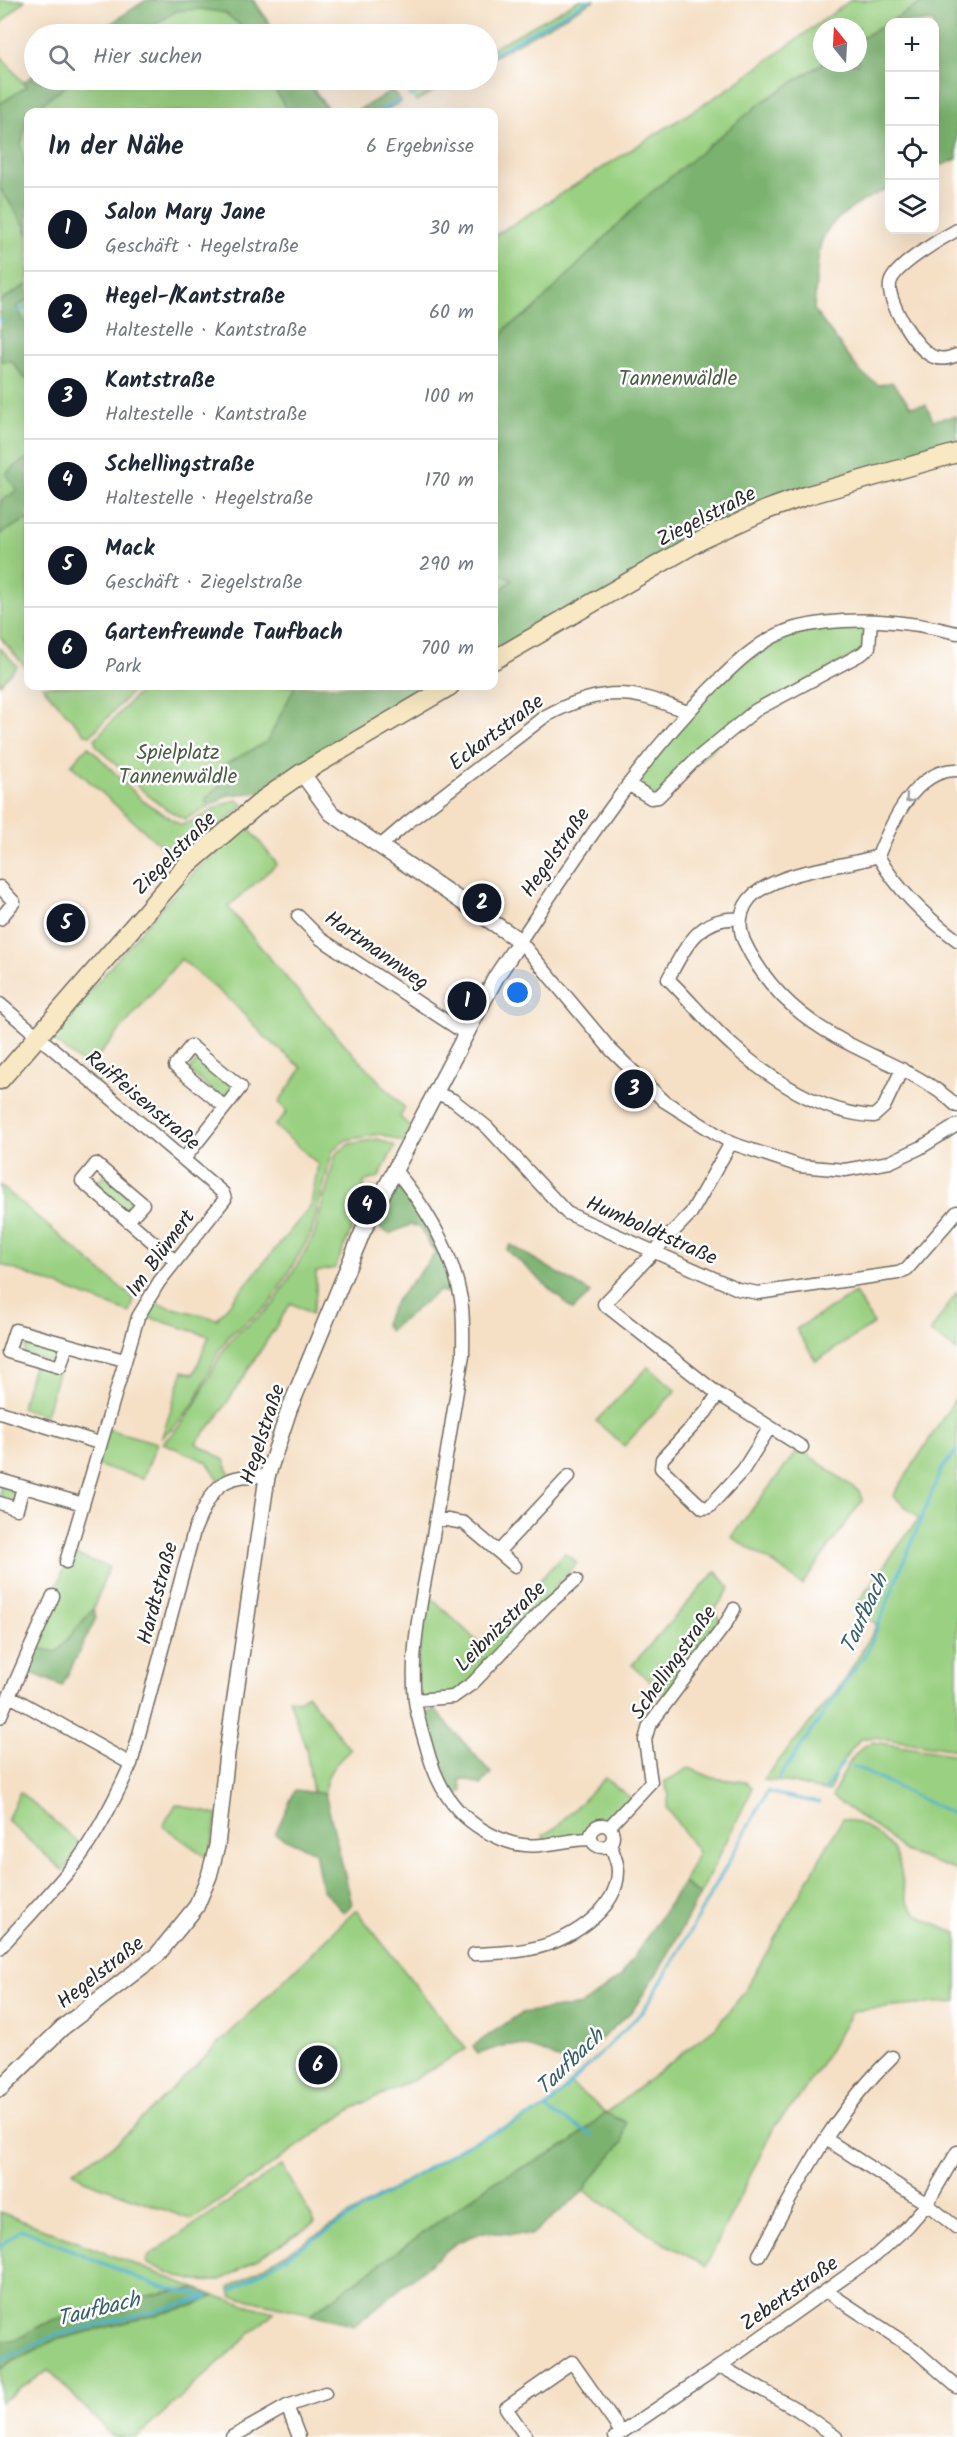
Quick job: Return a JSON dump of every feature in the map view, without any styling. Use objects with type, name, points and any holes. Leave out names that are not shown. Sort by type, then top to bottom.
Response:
[{"type":"main road","name":"Ziegelstraße","points":[[498,658],[701,540],[765,510],[805,496],[957,453]]},
{"type":"main road","name":"Ziegelstraße","points":[[0,1080],[185,867],[263,800],[302,773],[443,690]]},
{"type":"street","points":[[957,230],[897,270],[890,284],[893,304],[919,346],[934,357],[949,358],[957,355]]},
{"type":"street","name":"Hegelstraße","points":[[0,2089],[62,2028],[157,1955],[196,1907],[209,1876],[217,1846],[227,1753],[267,1477],[289,1410],[363,1232],[496,977],[628,784],[687,712],[735,664],[762,644],[794,629],[834,621],[906,624],[957,633]]},
{"type":"street","points":[[628,784],[651,798],[658,797],[694,761],[743,720],[791,690],[863,653],[869,647],[871,621]]},
{"type":"street","name":"Eckartstraße","points":[[379,847],[544,717],[567,704],[592,697],[619,694],[642,696],[687,712]]},
{"type":"street","points":[[878,856],[891,824],[905,802],[926,780],[957,770]]},
{"type":"street","points":[[302,773],[331,813],[520,941],[611,1050],[664,1101],[731,1143],[800,1166],[846,1170],[890,1162],[920,1148],[957,1125]]},
{"type":"street","points":[[878,856],[853,864],[777,880],[757,891],[744,906],[739,919],[741,935],[754,961],[777,992],[809,1020],[839,1039],[902,1069],[939,1090],[957,1106]]},
{"type":"street","points":[[878,856],[885,868],[924,914],[957,940]]},
{"type":"street","points":[[0,887],[14,902],[0,919]]},
{"type":"street","name":"Hartmannweg","points":[[298,916],[321,939],[466,1034]]},
{"type":"street","points":[[739,919],[725,918],[703,928],[685,947],[668,979],[732,1046],[795,1092],[831,1106],[865,1115],[874,1116],[884,1107],[902,1069]]},
{"type":"street","name":"Raiffeisenstraße","points":[[0,1004],[223,1193]]},
{"type":"street","points":[[184,1159],[241,1088],[191,1046],[175,1066],[225,1107]]},
{"type":"street","name":"Humboldtstraße","points":[[436,1093],[453,1100],[487,1127],[567,1213],[738,1289],[759,1293],[898,1273],[907,1269],[957,1212]]},
{"type":"street","points":[[731,1143],[691,1213],[604,1304],[718,1394],[802,1447]]},
{"type":"street","points":[[128,1221],[143,1204],[96,1164],[82,1181],[128,1221],[175,1261]]},
{"type":"street","name":"Schellingstraße","points":[[394,1169],[416,1195],[435,1225],[453,1264],[461,1300],[463,1355],[421,1602],[415,1658],[415,1700],[431,1765],[448,1801],[480,1830],[508,1842],[537,1847],[577,1839],[591,1839],[599,1847],[610,1844]]},
{"type":"street","name":"Im Blümert","points":[[66,1562],[99,1443],[138,1317],[175,1261],[225,1199],[223,1193]]},
{"type":"street","points":[[67,1345],[60,1367],[9,1352],[15,1330],[124,1360]]},
{"type":"street","points":[[718,1394],[706,1412],[662,1459],[661,1468],[703,1508],[709,1507],[743,1470],[770,1427]]},
{"type":"street","points":[[0,1412],[99,1443]]},
{"type":"street","name":"Hardtstraße","points":[[0,1948],[78,1860],[102,1823],[131,1764],[194,1531],[204,1508],[216,1490],[231,1477],[246,1474],[267,1477]]},
{"type":"street","points":[[499,1551],[569,1476]]},
{"type":"street","points":[[0,1480],[83,1504]]},
{"type":"street","points":[[0,1503],[17,1509],[23,1487]]},
{"type":"street","points":[[436,1518],[464,1524],[499,1551],[514,1566]]},
{"type":"street","name":"Leibnizstraße","points":[[415,1700],[453,1697],[473,1683],[546,1606],[576,1580]]},
{"type":"street","points":[[0,1717],[52,1596]]},
{"type":"street","name":"Schellingstraße","points":[[591,1839],[595,1828],[602,1825],[609,1827],[651,1782],[645,1740],[649,1726],[725,1625],[734,1609]]},
{"type":"street","points":[[10,1696],[131,1764]]},
{"type":"street","points":[[474,1954],[531,1949],[563,1939],[592,1921],[610,1900],[618,1872],[610,1844],[613,1838],[609,1827]]},
{"type":"street","points":[[759,2255],[845,2108],[868,2080],[892,2057]]},
{"type":"street","points":[[826,2139],[927,2204],[957,2228]]},
{"type":"street","name":"Zebertstraße","points":[[618,2435],[876,2255],[907,2227],[927,2204],[957,2152]]},
{"type":"street","points":[[826,2290],[914,2349],[957,2387]]},
{"type":"street","points":[[526,2437],[506,2408],[572,2362],[618,2435]]},
{"type":"street","points":[[720,2366],[798,2410],[836,2437]]},
{"type":"street","points":[[232,2437],[287,2406],[325,2393]]},
{"type":"street","points":[[287,2406],[299,2437]]},
{"type":"green space","points":[[0,0],[25,0],[0,24]]},
{"type":"green space","points":[[146,0],[252,0],[269,24],[239,24],[225,13],[201,9],[176,11],[156,24],[110,24]]},
{"type":"green space","points":[[154,0],[254,0],[270,24],[118,24]]},
{"type":"green space","points":[[579,0],[594,0],[498,54],[498,45]]},
{"type":"green space","points":[[851,0],[927,0],[896,18],[885,18],[885,24],[867,35],[867,18],[826,18]]},
{"type":"green space","name":"Tannenwäldle","points":[[927,0],[957,0],[957,159],[939,166],[939,18],[896,18]]},
{"type":"green space","name":"Tannenwäldle","points":[[885,24],[885,190],[849,210],[831,225],[825,234],[818,259],[814,310],[861,373],[879,385],[892,382],[911,406],[926,405],[933,420],[957,416],[957,446],[804,491],[498,649],[498,592],[512,580],[498,573],[498,346],[507,327],[532,311],[642,200],[762,102],[813,69],[813,72],[867,72],[867,35]]},
{"type":"green space","points":[[813,28],[813,69],[762,102],[532,311],[507,327],[498,346],[498,233],[731,87]]},
{"type":"green space","points":[[0,55],[24,84],[24,90],[315,90],[327,108],[24,108],[24,292],[12,299],[17,307],[24,303],[24,665],[0,637]]},
{"type":"green space","points":[[24,88],[24,90],[61,90],[38,108],[24,108],[24,131],[21,146],[24,158],[24,224],[0,188],[0,104]]},
{"type":"green space","points":[[275,90],[313,90],[325,108],[286,108]]},
{"type":"green space","points":[[393,90],[401,102],[390,108],[362,108]]},
{"type":"green space","points":[[417,90],[436,90],[416,101],[410,94]]},
{"type":"green space","points":[[24,286],[24,302],[16,307],[24,320],[24,378],[12,361],[0,361],[0,301]]},
{"type":"green space","points":[[24,460],[24,521],[0,534],[0,502],[17,490],[5,474]]},
{"type":"green space","points":[[498,573],[513,580],[498,592]]},
{"type":"green space","points":[[871,621],[869,647],[756,710],[658,797],[628,784],[735,664],[794,629]]},
{"type":"green space","points":[[0,648],[17,666],[0,684]]},
{"type":"green space","points":[[46,690],[133,690],[91,735],[85,734]]},
{"type":"green space","name":"Spielplatz Tannenwäldle","points":[[141,690],[293,690],[267,742],[220,767],[225,780],[205,800],[208,807],[185,819],[148,795],[96,745],[95,739]]},
{"type":"green space","points":[[293,690],[428,690],[262,792],[228,795],[208,807],[205,800],[225,781],[220,767],[267,742]]},
{"type":"green space","points":[[88,746],[143,801],[181,825],[230,802],[237,800],[244,805],[179,862],[71,765]]},
{"type":"green space","points":[[247,826],[277,864],[228,907],[314,1010],[405,1108],[400,1117],[411,1127],[404,1142],[380,1134],[346,1140],[333,1150],[311,1234],[270,1304],[231,1334],[219,1350],[195,1402],[180,1421],[162,1437],[183,1371],[194,1374],[209,1336],[145,1316],[154,1303],[217,1319],[311,1206],[318,1164],[275,1126],[287,1112],[279,1102],[302,1068],[266,1038],[233,1003],[181,959],[88,1068],[50,1038],[157,912],[198,868]]},
{"type":"green space","points":[[199,1058],[233,1086],[223,1099],[189,1071]]},
{"type":"green space","points":[[378,1139],[395,1146],[379,1177],[364,1182],[364,1201],[335,1268],[316,1272],[316,1294],[312,1314],[291,1303],[219,1415],[196,1443],[224,1460],[230,1475],[220,1481],[207,1462],[163,1443],[183,1422],[196,1403],[222,1352],[234,1336],[273,1305],[296,1267],[314,1236],[336,1154],[349,1144]]},
{"type":"green space","points":[[104,1175],[138,1203],[128,1215],[94,1187]]},
{"type":"green space","points":[[395,1179],[424,1219],[444,1262],[453,1294],[439,1291],[389,1331],[384,1323],[395,1302],[435,1254],[420,1227],[410,1225],[389,1234],[372,1223]]},
{"type":"green space","points":[[0,1185],[134,1299],[130,1313],[0,1264]]},
{"type":"green space","points":[[511,1245],[591,1293],[573,1310],[507,1250]]},
{"type":"green space","points":[[957,1292],[957,1351],[930,1332]]},
{"type":"green space","points":[[855,1293],[874,1324],[816,1361],[796,1329]]},
{"type":"green space","points":[[29,1336],[64,1346],[59,1364],[24,1354]]},
{"type":"green space","points":[[34,1363],[59,1369],[46,1415],[21,1408]]},
{"type":"green space","points":[[648,1367],[676,1390],[624,1446],[596,1421]]},
{"type":"green space","points":[[957,1396],[957,1750],[874,1737],[860,1739],[839,1766],[829,1792],[794,1783],[763,1780],[845,1680],[877,1625],[855,1606],[919,1518],[893,1496]]},
{"type":"green space","points":[[107,1429],[157,1443],[143,1478],[96,1465]]},
{"type":"green space","points":[[799,1448],[861,1493],[862,1501],[802,1585],[775,1564],[731,1537]]},
{"type":"green space","points":[[0,1482],[20,1488],[16,1506],[0,1501]]},
{"type":"green space","points":[[70,1553],[109,1567],[93,1609],[56,1653],[33,1647]]},
{"type":"green space","points":[[565,1553],[577,1563],[553,1588],[559,1595],[453,1697],[415,1700],[423,1590],[480,1644]]},
{"type":"green space","points":[[716,1571],[730,1588],[714,1611],[723,1624],[667,1696],[632,1665]]},
{"type":"green space","points":[[93,1609],[96,1618],[62,1686],[25,1670],[33,1647],[57,1652]]},
{"type":"green space","points":[[307,1694],[350,1750],[329,1775],[325,1794],[313,1792],[306,1749],[289,1699],[299,1701]]},
{"type":"green space","points":[[435,1710],[491,1773],[481,1785],[465,1779],[460,1780],[463,1791],[452,1800],[434,1765],[421,1714]]},
{"type":"green space","points":[[873,1742],[957,1755],[957,1871],[905,1852],[888,1836],[832,1797],[853,1757]]},
{"type":"green space","points":[[689,1768],[713,1778],[745,1782],[752,1787],[700,1894],[683,1883],[698,1852],[667,1808],[669,1795],[664,1782]]},
{"type":"green space","points":[[605,1778],[632,1799],[609,1824],[601,1822],[592,1827],[589,1836],[545,1843],[543,1835],[555,1828]]},
{"type":"green space","points":[[295,1790],[325,1794],[352,1904],[344,1913],[322,1889],[315,1852],[275,1834]]},
{"type":"green space","points":[[20,1792],[83,1846],[63,1871],[7,1820]]},
{"type":"green space","points":[[176,1804],[217,1815],[209,1859],[163,1826]]},
{"type":"green space","points":[[843,1818],[859,1823],[889,1845],[898,1859],[903,1887],[910,1907],[929,1922],[957,1933],[957,2001],[852,2011],[796,2102],[774,2127],[706,2266],[662,2242],[584,2191],[605,2113],[569,2144],[492,2183],[311,2314],[232,2296],[229,2288],[462,2147],[545,2109],[570,2083],[606,2113],[716,2027],[743,1994]]},
{"type":"green space","points":[[683,1883],[700,1894],[664,1962],[633,2010],[570,2067],[542,2052],[519,2045],[503,2046],[478,2054],[473,2046],[521,2013],[582,2005],[621,1976]]},
{"type":"green space","points":[[356,1910],[466,2049],[411,2081],[353,2108],[192,2220],[84,2180],[73,2171],[117,2143]]},
{"type":"green space","points":[[605,2113],[626,2122],[623,2142],[587,2184],[584,2191],[531,2235],[483,2232],[456,2243],[355,2325],[311,2314],[492,2183],[569,2144]]},
{"type":"green space","points":[[282,2165],[315,2223],[226,2278],[216,2281],[186,2279],[148,2264],[146,2261],[150,2255]]},
{"type":"green space","points":[[0,2212],[198,2289],[165,2292],[92,2310],[44,2324],[18,2340],[1,2342]]},
{"type":"green space","points":[[198,2289],[215,2296],[191,2306],[55,2340],[0,2368],[0,2341],[20,2338],[47,2323],[102,2306],[140,2297]]},
{"type":"green space","points":[[215,2296],[274,2312],[137,2437],[113,2437],[49,2370],[0,2402],[0,2368],[55,2340],[191,2306]]},
{"type":"waterway","points":[[498,51],[589,0]]},
{"type":"waterway","points":[[409,96],[422,90]]},
{"type":"waterway","points":[[384,108],[399,100]]},
{"type":"waterway","points":[[17,312],[24,308]]},
{"type":"waterway","name":"Taufbach","points":[[778,1779],[868,1650],[941,1470],[957,1450]]},
{"type":"waterway","points":[[825,1790],[843,1762]]},
{"type":"waterway","points":[[853,1766],[957,1816]]},
{"type":"waterway","name":"Taufbach","points":[[231,2291],[462,2147],[545,2109],[643,2011],[673,1962],[768,1791]]},
{"type":"waterway","points":[[767,1792],[819,1802]]},
{"type":"waterway","points":[[545,2109],[593,2135]]},
{"type":"waterway","points":[[0,2248],[21,2229],[155,2285],[208,2297]]},
{"type":"waterway","name":"Taufbach","points":[[0,2361],[50,2337],[207,2298]]},
{"type":"place","name":"Hegel-/Kantstraße","points":[[482,903]]},
{"type":"place","name":"Mack","points":[[66,923]]},
{"type":"place","name":"Salon Mary Jane","points":[[467,1001]]},
{"type":"place","name":"Kantstraße","points":[[634,1089]]},
{"type":"place","name":"Schellingstraße","points":[[367,1205]]},
{"type":"place","name":"Gartenfreunde Taufbach","points":[[318,2065]]}]
